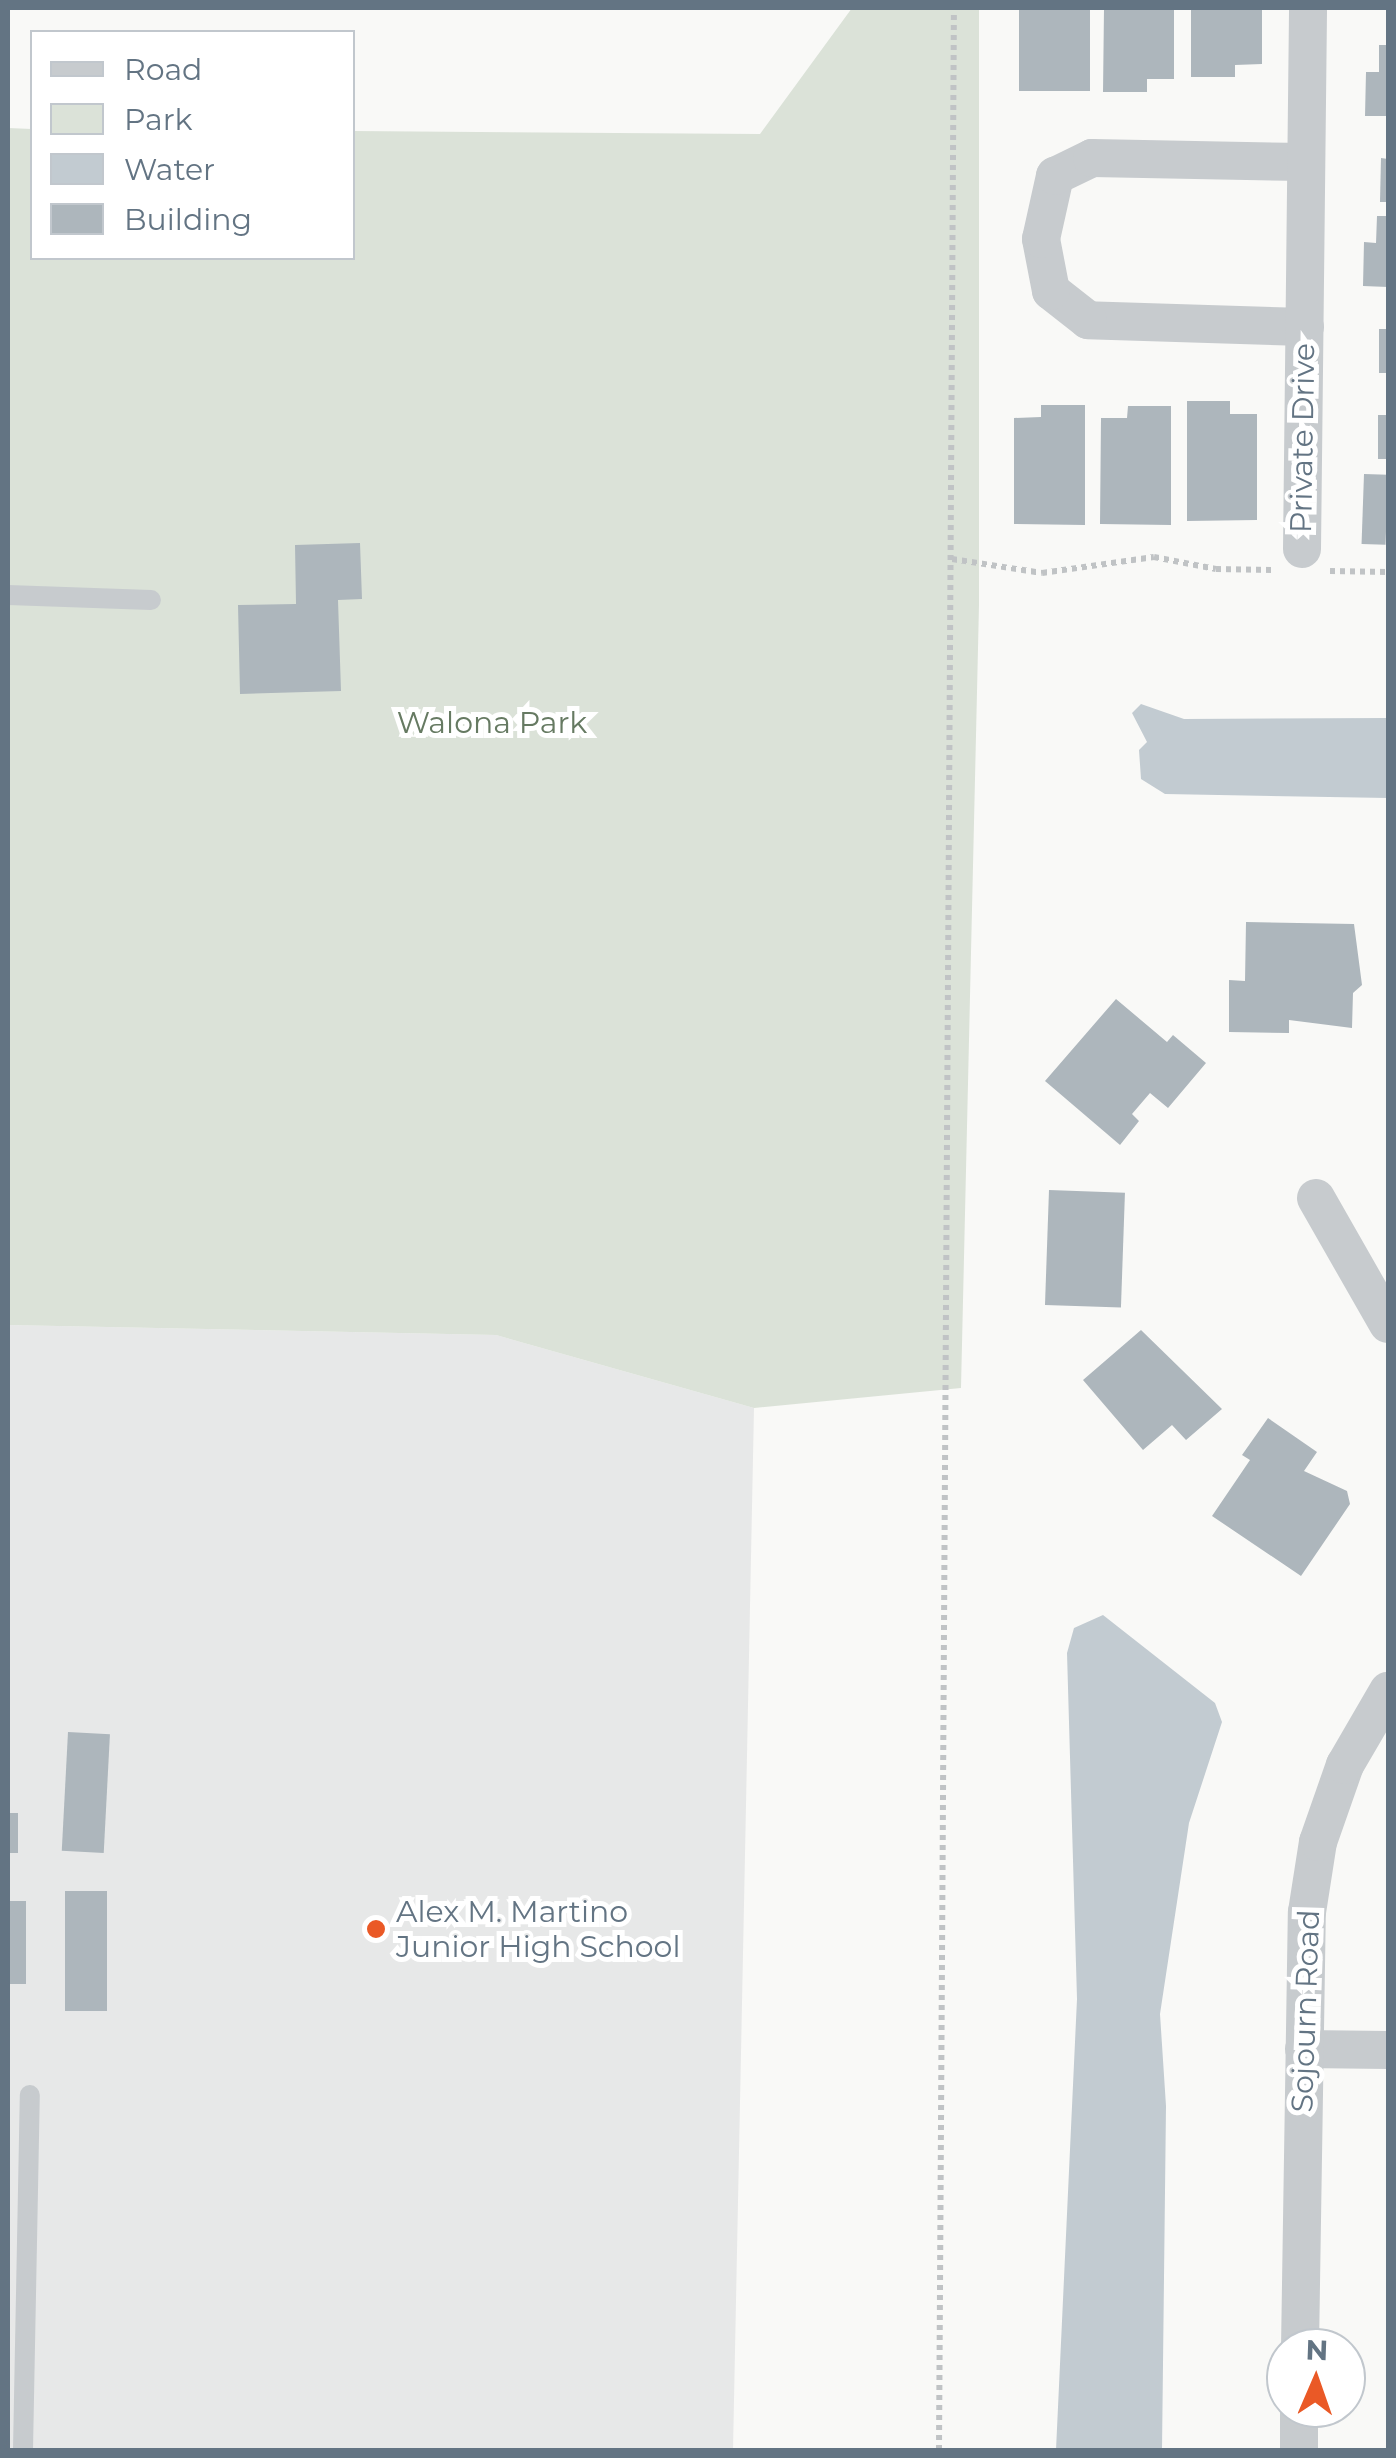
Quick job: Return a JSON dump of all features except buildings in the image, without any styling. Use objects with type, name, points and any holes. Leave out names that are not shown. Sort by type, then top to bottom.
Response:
[{"type":"street","name":"Private Drive","points":[[1303,564],[1308,8]]},
{"type":"street","name":"Private Drive","points":[[1305,162],[1092,158],[1055,176],[1041,239],[1051,290],[1088,320],[1305,327]]},
{"type":"street","points":[[1316,1198],[1388,1324]]},
{"type":"street","name":"Sojourn Road","points":[[1300,2328],[1307,1912],[1318,1842],[1345,1765],[1388,1691]]},
{"type":"street","points":[[1304,2049],[1388,2050]]},
{"type":"lane","points":[[8,595],[151,600]]},
{"type":"lane","points":[[23,2450],[30,2095]]},
{"type":"path","points":[[939,2450],[954,8]]},
{"type":"path","points":[[952,560],[1042,573],[1154,557],[1216,569],[1303,564],[1388,572]]},
{"type":"shaded area","name":"Alex M. Martino Junior High School","points":[[8,1325],[496,1335],[754,1408],[733,2450],[8,2450]]},
{"type":"green space","name":"Walona Park","points":[[852,8],[979,8],[979,605],[961,1388],[754,1408],[496,1335],[8,1325],[8,128],[30,129],[30,260],[355,260],[355,131],[760,134]]},
{"type":"water","points":[[1141,704],[1184,719],[1388,718],[1388,798],[1165,794],[1141,779],[1139,750],[1147,742],[1132,713]]},
{"type":"water","points":[[1103,1615],[1215,1703],[1222,1722],[1189,1823],[1160,2014],[1166,2106],[1162,2450],[1056,2450],[1077,1999],[1067,1653],[1074,1628]]},
{"type":"place","name":"Alex M. Martino Junior High School","points":[[376,1929]]}]
